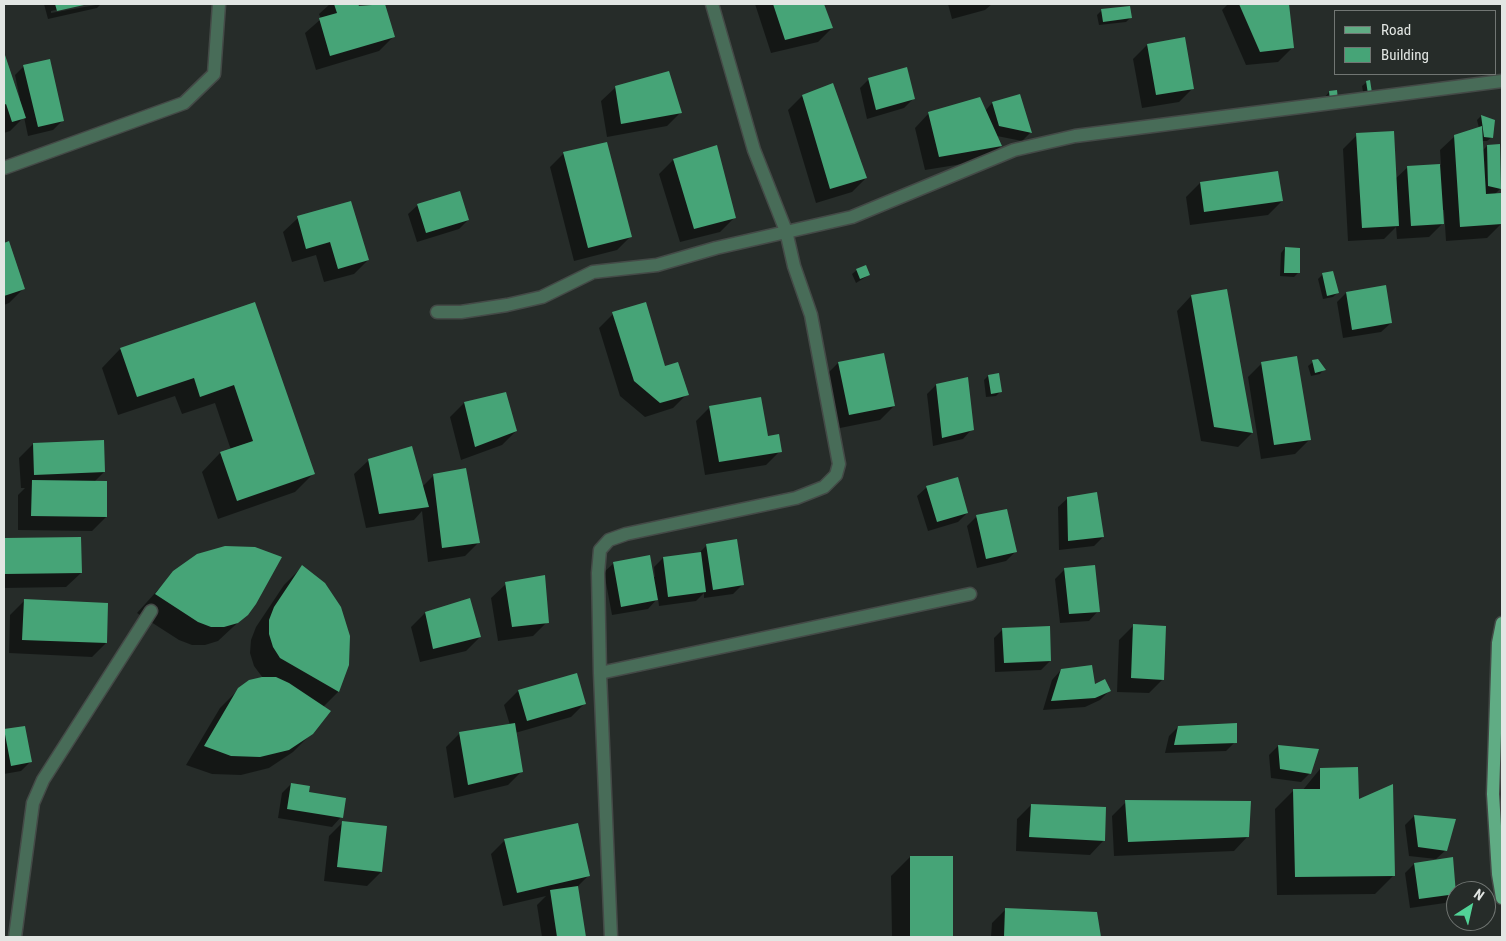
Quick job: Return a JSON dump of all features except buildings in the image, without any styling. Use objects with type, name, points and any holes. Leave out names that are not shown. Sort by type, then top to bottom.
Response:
[{"type":"main road","points":[[1502,623],[1498,644],[1493,794],[1498,874],[1502,898]]},
{"type":"street","points":[[4,168],[184,102],[214,74],[219,4]]},
{"type":"street","points":[[610,937],[600,674],[598,573],[600,550],[610,540],[796,498],[824,487],[836,475],[839,464],[824,372],[811,315],[794,266],[786,231],[754,150],[712,4]]},
{"type":"street","points":[[437,312],[461,312],[516,303],[542,297],[593,272],[657,265],[786,231],[852,217],[1014,150],[1075,136],[1502,81]]},
{"type":"street","points":[[600,674],[970,594]]},
{"type":"street","points":[[15,937],[33,803],[43,780],[150,611]]}]
